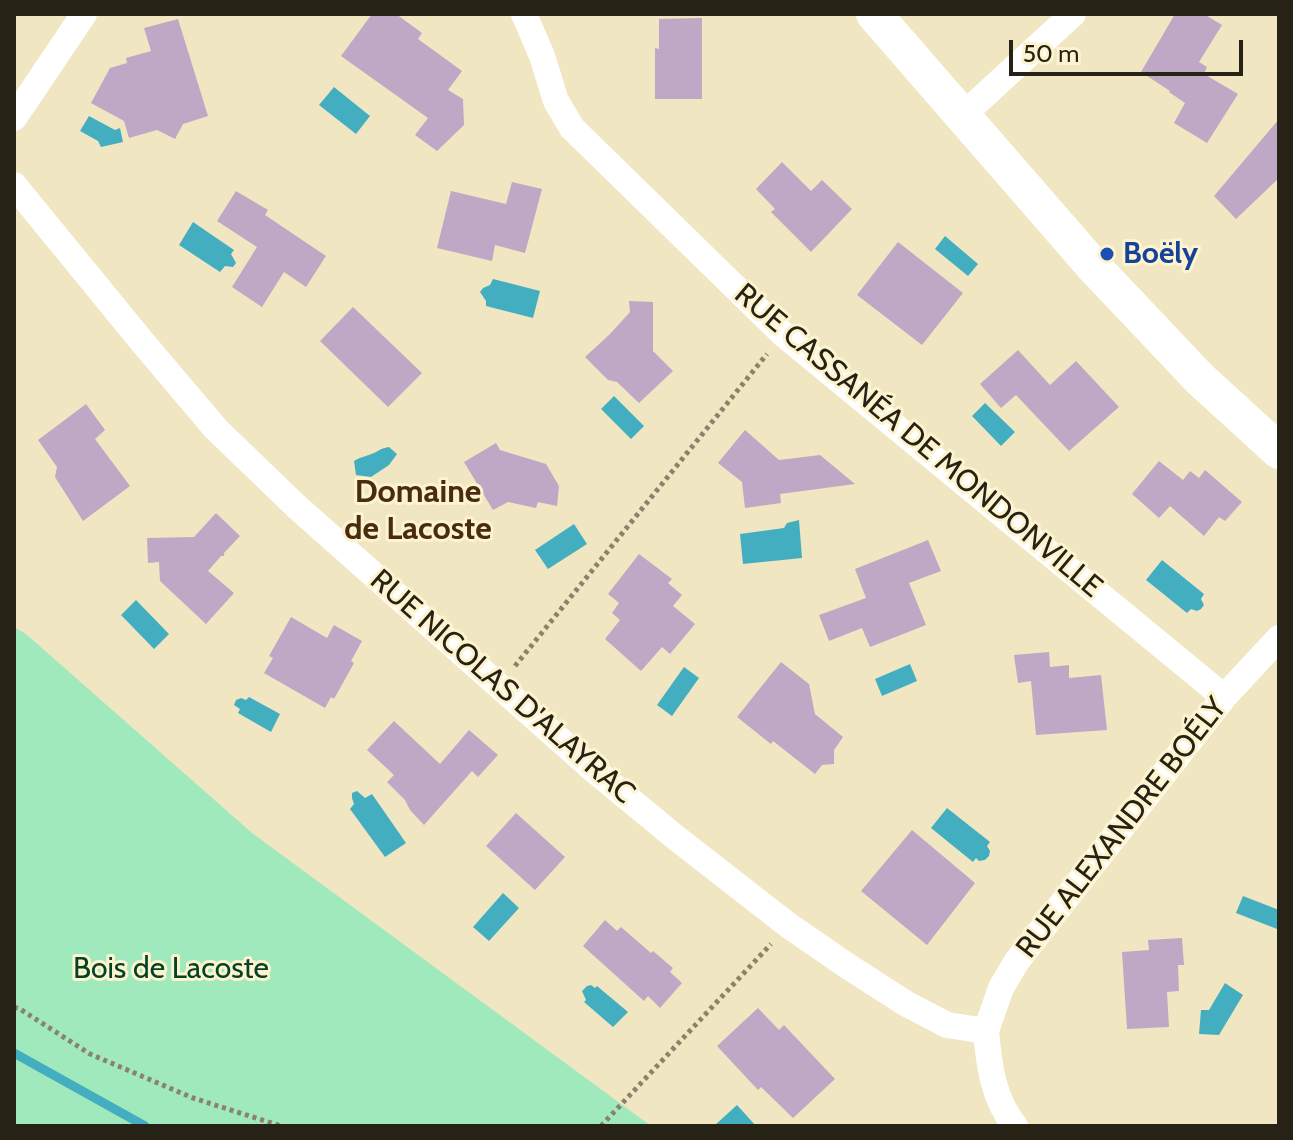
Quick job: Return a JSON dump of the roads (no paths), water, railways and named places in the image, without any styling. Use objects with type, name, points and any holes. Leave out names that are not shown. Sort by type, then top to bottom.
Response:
[{"type":"main road","points":[[874,14],[1094,267],[1200,379],[1279,451]]},
{"type":"street","points":[[14,118],[84,14]]},
{"type":"street","name":"RUE CASSANÉA DE MONDONVILLE","points":[[524,14],[556,101],[572,128],[783,334],[1224,697]]},
{"type":"street","points":[[962,116],[1073,14]]},
{"type":"street","name":"RUE NICOLAS D'ALAYRAC","points":[[14,185],[216,429],[297,507],[640,809],[788,925],[905,1003],[947,1025],[986,1031]]},
{"type":"street","name":"RUE ALEXANDRE BOÉLY","points":[[986,1031],[1001,988],[1017,961],[1224,697],[1279,638]]},
{"type":"street","points":[[986,1031],[989,1070],[1005,1114],[1015,1126]]},
{"type":"water","points":[[334,87],[370,116],[356,134],[319,105]]},
{"type":"water","points":[[89,116],[115,130],[120,128],[123,142],[101,147],[98,141],[80,131]]},
{"type":"water","points":[[193,222],[234,250],[231,254],[236,263],[233,267],[225,266],[220,272],[179,245]]},
{"type":"water","points":[[945,236],[978,264],[968,276],[935,249]]},
{"type":"water","points":[[493,279],[540,291],[533,318],[486,306],[480,292]]},
{"type":"water","points":[[614,396],[644,426],[631,439],[601,409]]},
{"type":"water","points":[[985,403],[1015,432],[1001,446],[972,416]]},
{"type":"water","points":[[389,447],[397,454],[389,465],[371,477],[356,475],[354,461]]},
{"type":"water","points":[[799,520],[802,558],[743,564],[740,534],[784,528],[787,523]]},
{"type":"water","points":[[574,524],[587,544],[548,569],[535,550]]},
{"type":"water","points":[[1162,560],[1204,594],[1201,609],[1191,609],[1187,613],[1146,580]]},
{"type":"water","points":[[136,600],[169,634],[154,649],[121,615]]},
{"type":"water","points":[[910,664],[917,681],[882,696],[875,679]]},
{"type":"water","points":[[684,667],[699,678],[672,716],[657,705]]},
{"type":"water","points":[[249,697],[280,714],[271,732],[238,713],[240,709],[234,705],[236,700]]},
{"type":"water","points":[[357,791],[365,798],[372,794],[406,843],[385,857],[350,809],[354,804],[352,793]]},
{"type":"water","points":[[947,808],[990,842],[987,846],[989,856],[985,860],[976,858],[973,862],[931,828]]},
{"type":"water","points":[[503,893],[519,908],[489,941],[473,927]]},
{"type":"water","points":[[1243,896],[1279,910],[1277,929],[1236,913]]},
{"type":"water","points":[[1225,983],[1243,995],[1219,1035],[1199,1034],[1201,1010],[1209,1010]]},
{"type":"water","points":[[591,985],[597,986],[628,1012],[613,1027],[584,1002],[582,991]]},
{"type":"water","points":[[737,1105],[756,1126],[715,1125]]},
{"type":"waterway","points":[[14,1053],[145,1126]]},
{"type":"place","name":"Boëly","points":[[1107,254]]},
{"type":"district","name":"Domaine de Lacoste","points":[[418,512]]},
{"type":"park label","name":"Bois de Lacoste","points":[[171,969]]}]
